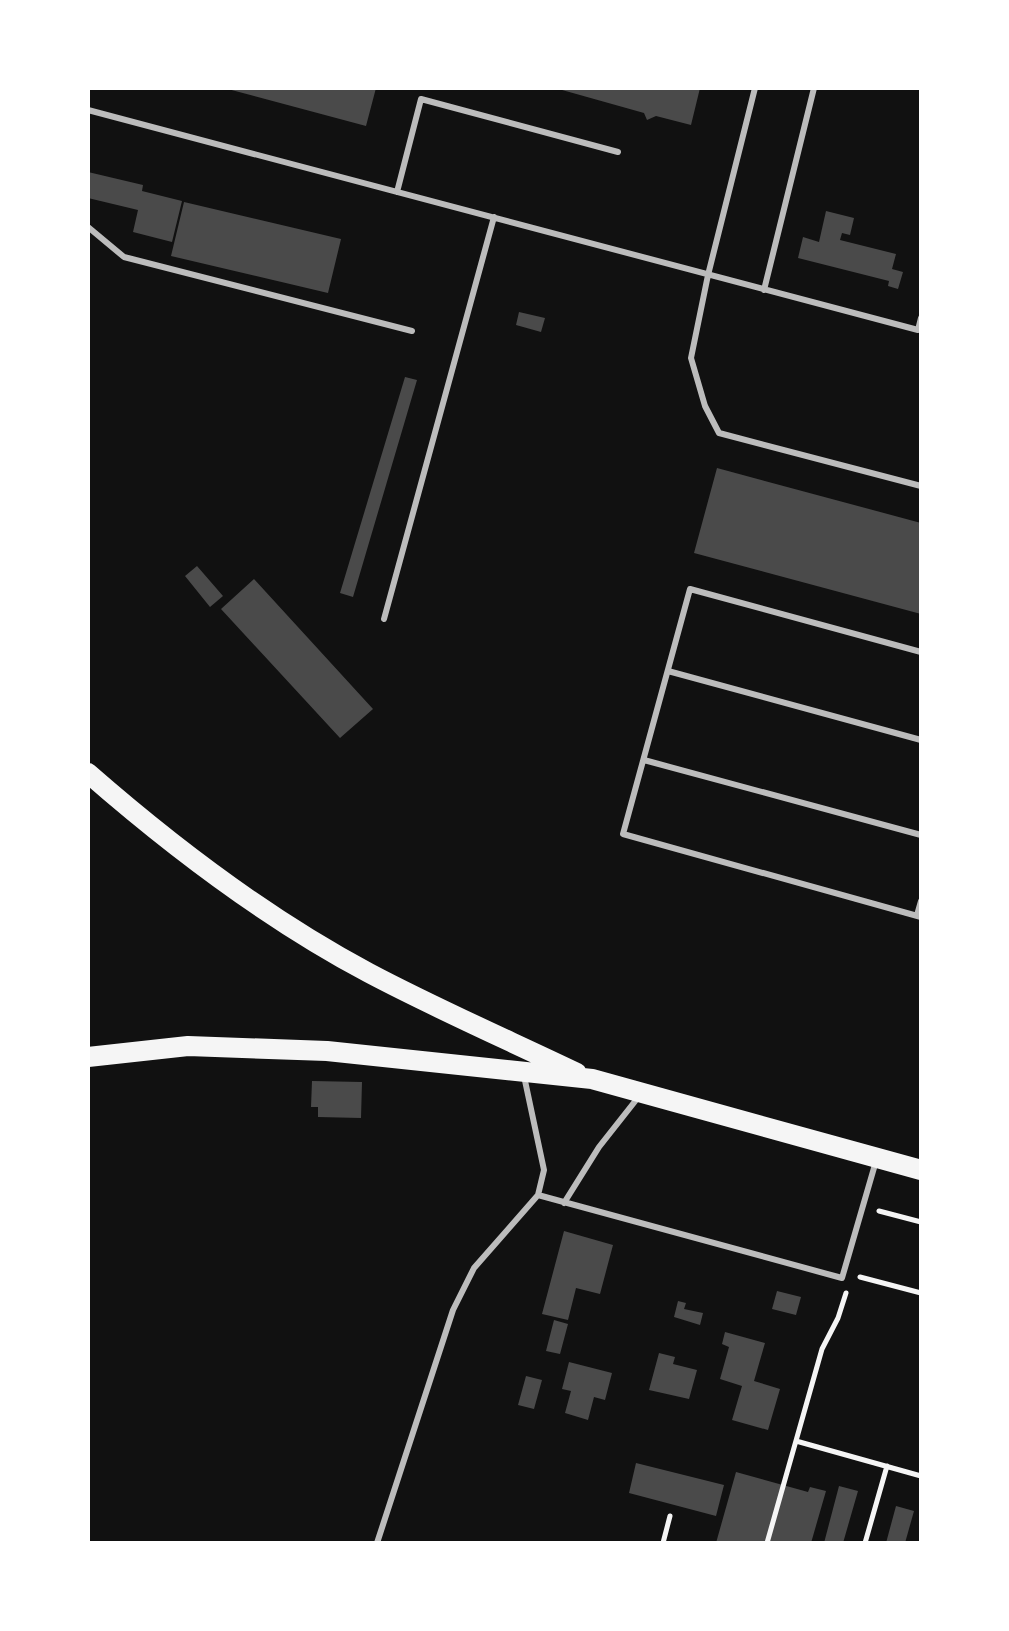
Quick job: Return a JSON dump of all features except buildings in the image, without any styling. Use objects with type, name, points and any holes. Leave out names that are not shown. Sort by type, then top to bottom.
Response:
[{"type":"main road","points":[[88,773],[183,854],[271,915],[369,973],[592,1079]]},
{"type":"main road","points":[[88,1057],[188,1046],[327,1051],[592,1079],[921,1170]]},
{"type":"lane","points":[[755,88],[708,275],[691,358],[705,406],[719,433],[921,486]]},
{"type":"lane","points":[[764,290],[814,88]]},
{"type":"lane","points":[[397,192],[421,99],[618,152]]},
{"type":"lane","points":[[88,110],[918,330],[921,318]]},
{"type":"lane","points":[[384,619],[457,343],[494,217]]},
{"type":"lane","points":[[88,227],[124,257],[412,331]]},
{"type":"lane","points":[[921,652],[690,589],[623,834],[919,916],[921,901]]},
{"type":"lane","points":[[668,671],[921,740]]},
{"type":"lane","points":[[644,760],[921,835]]},
{"type":"lane","points":[[377,1543],[453,1310],[474,1268],[538,1195],[544,1170],[524,1072]]},
{"type":"lane","points":[[564,1203],[599,1147],[642,1093]]},
{"type":"lane","points":[[538,1195],[842,1278],[847,1274],[877,1158]]},
{"type":"path","points":[[863,1207],[921,1222]]},
{"type":"path","points":[[767,1543],[822,1349],[838,1318],[847,1274],[921,1293]]},
{"type":"path","points":[[796,1441],[921,1476]]},
{"type":"path","points":[[865,1543],[887,1466]]},
{"type":"path","points":[[663,1543],[670,1516]]}]
